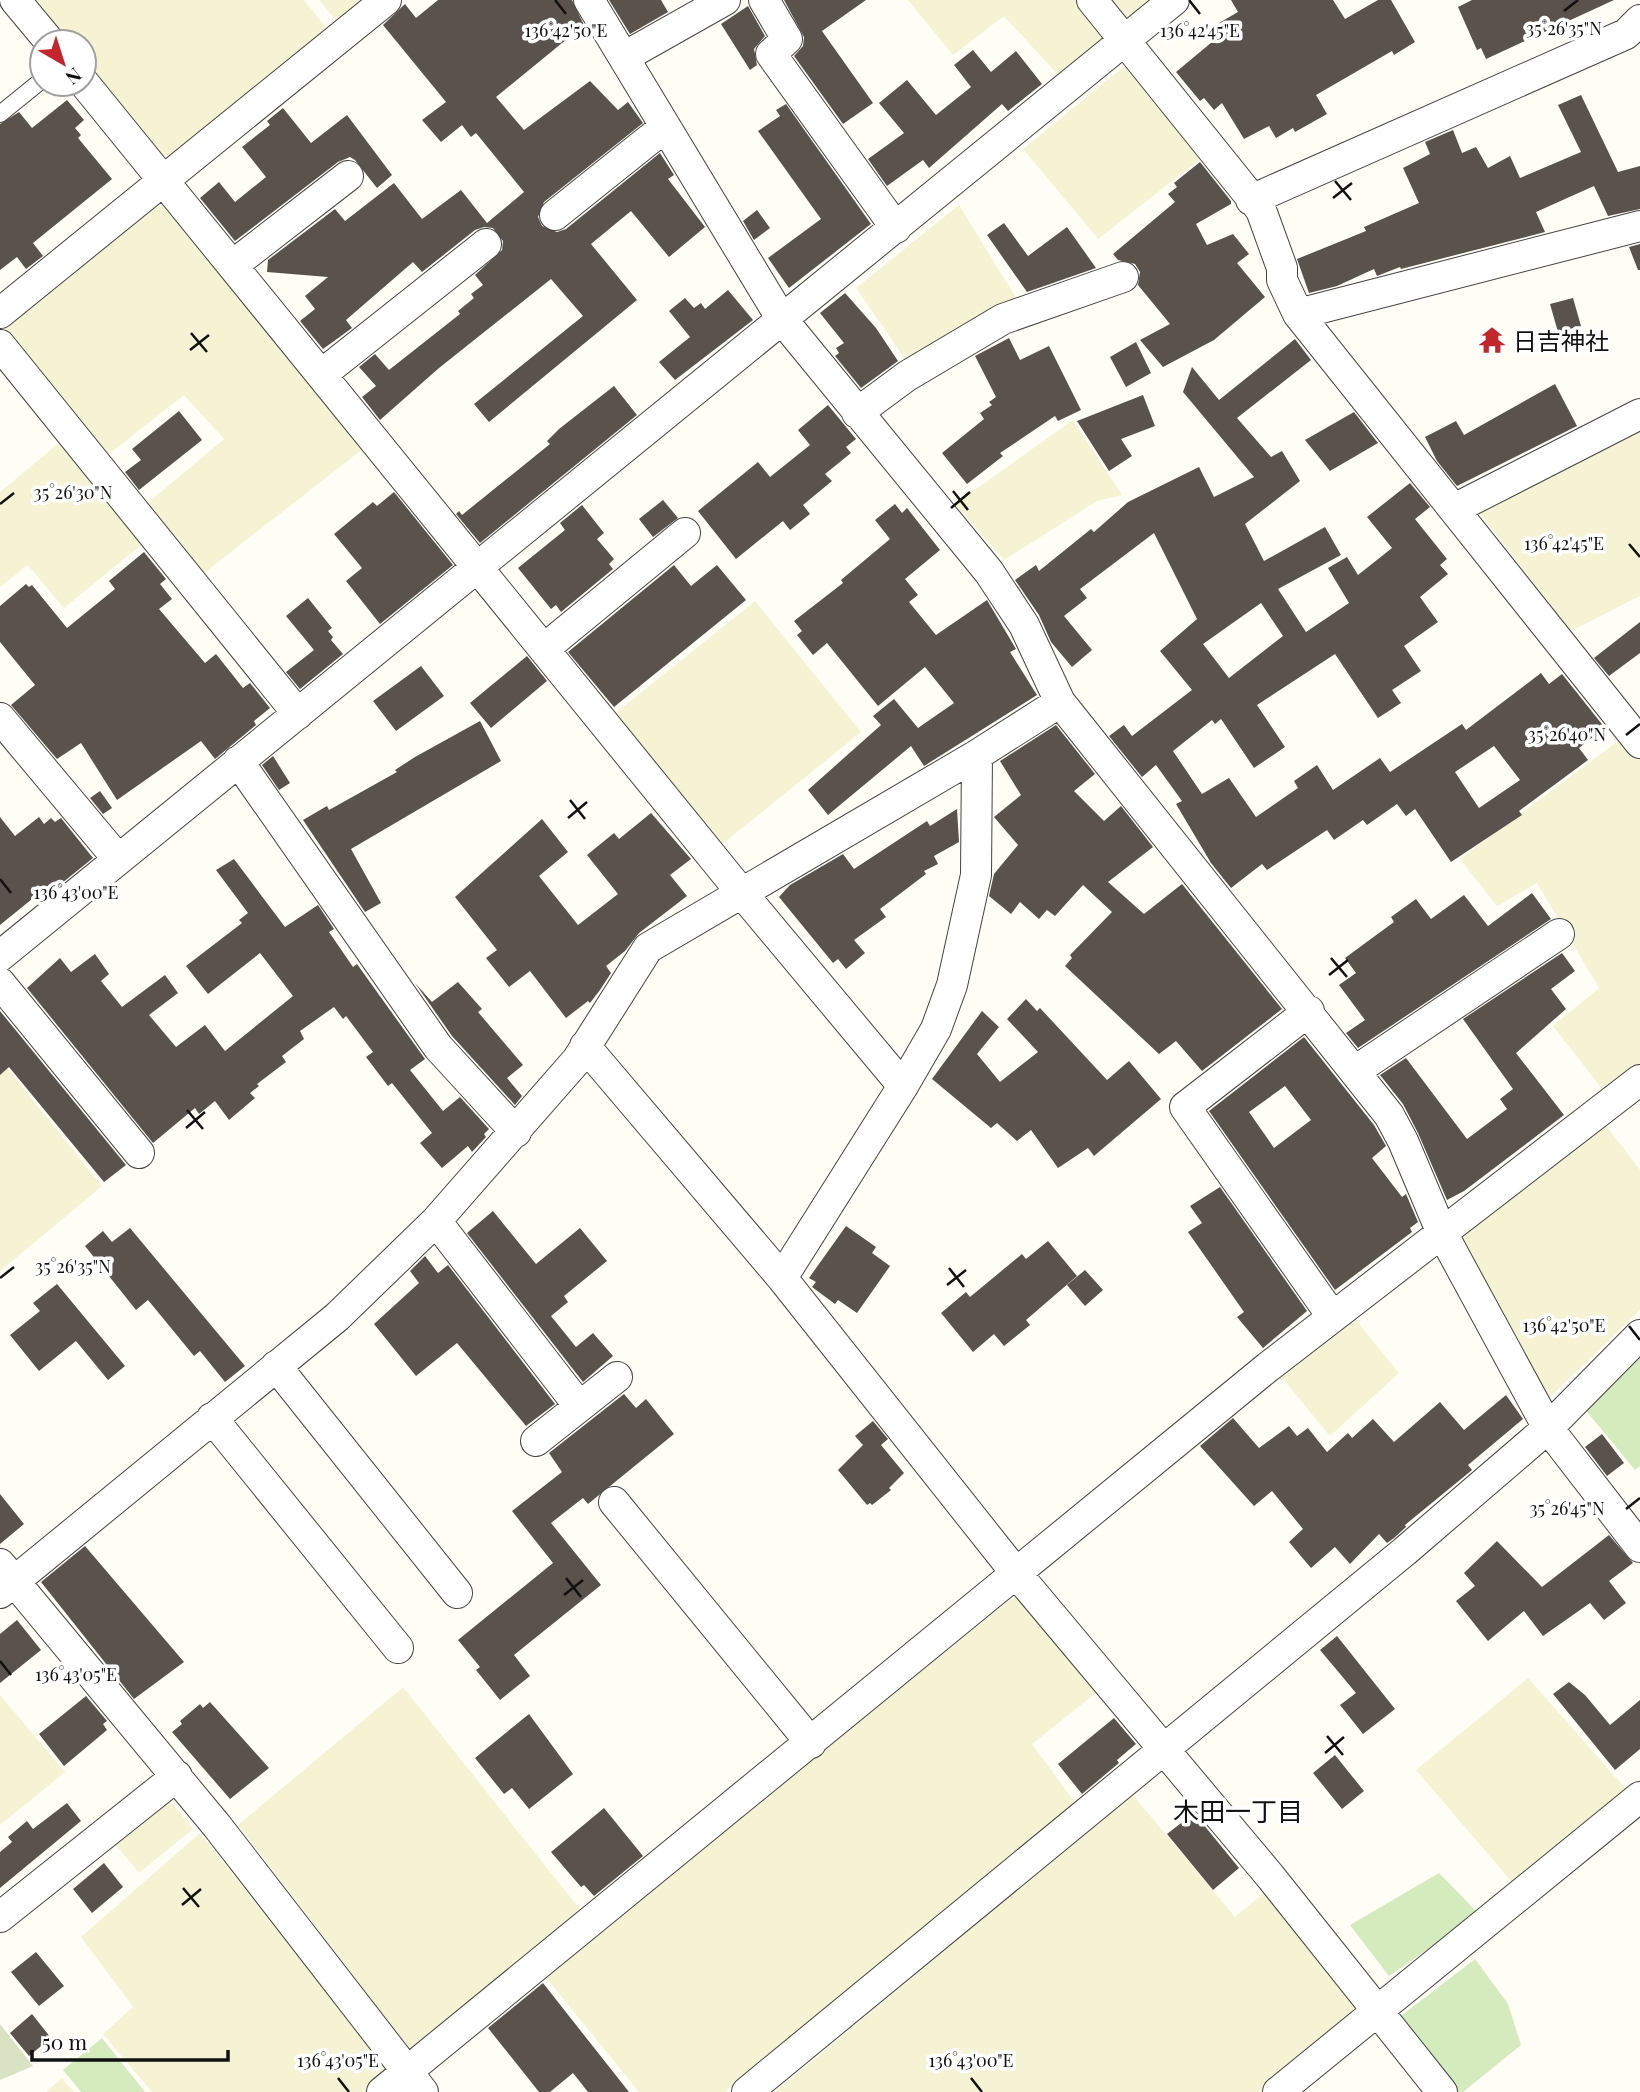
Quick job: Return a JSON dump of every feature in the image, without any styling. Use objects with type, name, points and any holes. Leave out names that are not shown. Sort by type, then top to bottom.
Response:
[{"type":"street","points":[[15,0],[38,28]]},
{"type":"street","points":[[0,313],[386,0]]},
{"type":"street","points":[[589,0],[781,318],[989,572],[1024,625],[1060,702],[1309,1011],[1389,1115],[1404,1141],[1441,1231],[1548,1428],[1640,1547]]},
{"type":"street","points":[[624,57],[726,0]]},
{"type":"street","points":[[764,0],[787,39],[771,54],[896,228]]},
{"type":"street","points":[[1092,0],[1261,210],[1282,268],[1282,280],[1298,314],[1639,739]]},
{"type":"street","points":[[0,956],[1174,0]]},
{"type":"street","points":[[1251,200],[1626,34],[1640,20]]},
{"type":"street","points":[[97,98],[741,892],[903,1086]]},
{"type":"street","points":[[555,215],[665,127]]},
{"type":"street","points":[[233,265],[348,176]]},
{"type":"street","points":[[1298,314],[1640,226]]},
{"type":"street","points":[[322,374],[486,244]]},
{"type":"street","points":[[857,413],[907,376],[1003,319],[1123,277]]},
{"type":"street","points":[[0,345],[298,714]]},
{"type":"street","points":[[1454,509],[1640,414]]},
{"type":"street","points":[[545,648],[685,533]]},
{"type":"street","points":[[415,2082],[177,1776],[5,1579],[337,1317],[436,1221],[516,1132],[585,1046],[648,948],[977,755],[1060,702]]},
{"type":"street","points":[[0,718],[118,859]]},
{"type":"street","points":[[782,1278],[936,1029],[952,985],[976,875],[977,755]]},
{"type":"street","points":[[238,761],[438,1047],[516,1132]]},
{"type":"street","points":[[1355,1071],[1559,934]]},
{"type":"street","points":[[0,983],[139,1153]]},
{"type":"street","points":[[1309,1011],[1185,1107],[1332,1316]]},
{"type":"street","points":[[585,1046],[782,1278],[1016,1573],[1270,1876],[1376,2012],[1443,2092]]},
{"type":"street","points":[[382,2092],[415,2082],[811,1743],[1016,1573],[1332,1316],[1640,1080]]},
{"type":"street","points":[[436,1221],[579,1406]]},
{"type":"street","points":[[747,2092],[1164,1751],[1548,1428],[1640,1335]]},
{"type":"street","points":[[276,1366],[457,1593]]},
{"type":"street","points":[[536,1441],[617,1377]]},
{"type":"street","points":[[212,1418],[398,1648]]},
{"type":"street","points":[[614,1502],[811,1743]]},
{"type":"street","points":[[0,1917],[177,1776]]},
{"type":"street","points":[[1278,2092],[1640,1797]]},
{"type":"lane","points":[[0,114],[28,91]]},
{"type":"shaded area","points":[[26,0],[304,0],[327,29],[175,153],[157,157],[98,87],[98,28],[49,28]]},
{"type":"shaded area","points":[[319,0],[364,0],[337,22]]},
{"type":"shaded area","points":[[908,0],[1080,0],[1109,35],[1060,77],[1004,16],[953,55]]},
{"type":"shaded area","points":[[1109,0],[1158,0],[1128,24]]},
{"type":"shaded area","points":[[1132,60],[1208,153],[1098,239],[1023,149]]},
{"type":"shaded area","points":[[171,205],[364,448],[195,580],[138,511],[224,439],[184,395],[100,461],[0,332],[154,207]]},
{"type":"shaded area","points":[[959,205],[1021,306],[908,363],[856,288]]},
{"type":"shaded area","points":[[1073,420],[1122,495],[1097,501],[1004,560],[955,504]]},
{"type":"shaded area","points":[[1640,420],[1640,596],[1571,631],[1471,502]]},
{"type":"shaded area","points":[[65,438],[146,541],[64,608],[28,565],[0,587],[0,492]]},
{"type":"shaded area","points":[[755,601],[861,732],[720,846],[613,715]]},
{"type":"shaded area","points":[[1625,736],[1640,756],[1640,1069],[1606,1094],[1553,1026],[1599,988],[1537,883],[1497,906],[1460,859]]},
{"type":"shaded area","points":[[0,1059],[102,1186],[0,1271]]},
{"type":"shaded area","points":[[1602,1120],[1640,1170],[1640,1310],[1548,1399],[1462,1238],[1467,1224]]},
{"type":"shaded area","points":[[1351,1314],[1399,1373],[1330,1436],[1276,1371]]},
{"type":"shaded area","points":[[1020,1592],[1102,1688],[1032,1744],[1079,1808],[725,2092],[639,2092],[544,1975]]},
{"type":"shaded area","points":[[1528,1678],[1626,1789],[1512,1882],[1416,1770]]},
{"type":"shaded area","points":[[403,1687],[586,1917],[412,2052],[238,1825]]},
{"type":"shaded area","points":[[0,1695],[65,1772],[0,1825]]},
{"type":"shaded area","points":[[1132,1794],[1235,1917],[1264,1893],[1359,2002],[1361,2011],[1259,2092],[775,2092]]},
{"type":"shaded area","points":[[165,1795],[193,1829],[139,1873],[111,1839]]},
{"type":"shaded area","points":[[200,1833],[391,2074],[369,2092],[152,2092],[103,2034],[133,2007],[81,1937]]},
{"type":"shaded area","points":[[62,2078],[74,2092],[46,2092]]},
{"type":"green space","points":[[1640,1356],[1640,1466],[1635,1470],[1583,1407]]},
{"type":"green space","points":[[1439,1873],[1479,1914],[1389,1976],[1350,1925]]},
{"type":"green space","points":[[1475,1959],[1508,2004],[1521,2045],[1463,2092],[1456,2092],[1397,2019]]},
{"type":"green space","points":[[0,2024],[33,2066],[0,2080]]},
{"type":"green space","points":[[102,2038],[145,2092],[81,2092],[63,2070]]},
{"type":"building","points":[[438,0],[572,0],[584,25],[496,97],[524,130],[590,81],[618,110],[628,102],[643,123],[544,202],[538,217],[542,226],[557,232],[566,229],[660,153],[674,175],[668,179],[705,227],[669,257],[631,211],[591,244],[637,300],[489,422],[474,404],[583,316],[551,279],[439,368],[380,420],[362,397],[376,386],[359,367],[375,354],[389,370],[460,314],[458,311],[474,298],[471,294],[483,285],[475,275],[502,250],[503,241],[493,228],[475,230],[422,272],[413,262],[346,320],[352,328],[323,349],[300,321],[315,309],[305,296],[328,277],[267,272],[268,260],[335,209],[345,221],[394,183],[422,219],[461,190],[487,223],[524,192],[476,133],[471,137],[462,125],[441,142],[422,120],[446,102],[383,25],[405,4],[416,18]]},
{"type":"building","points":[[609,0],[661,0],[668,12],[630,34]]},
{"type":"building","points":[[784,0],[866,0],[822,31],[873,103],[843,124],[794,56],[803,46],[804,37]]},
{"type":"building","points":[[1231,0],[1333,0],[1345,19],[1378,0],[1391,0],[1415,42],[1394,55],[1392,51],[1316,95],[1327,114],[1295,132],[1293,128],[1276,138],[1269,126],[1244,139],[1222,103],[1214,110],[1204,98],[1200,101],[1176,72],[1224,32],[1219,23],[1238,12]]},
{"type":"building","points":[[1472,0],[1614,0],[1486,59],[1481,48],[1477,50],[1458,7]]},
{"type":"building","points":[[748,6],[765,36],[754,49],[757,65],[750,70],[721,24]]},
{"type":"building","points":[[973,50],[991,72],[1016,51],[1042,84],[1008,111],[1002,104],[929,168],[923,160],[887,186],[868,159],[904,133],[879,103],[907,80],[936,115],[971,87],[954,65]]},
{"type":"building","points":[[1581,95],[1618,172],[1640,166],[1640,209],[1608,216],[1594,186],[1536,212],[1545,232],[1401,269],[1400,267],[1377,276],[1374,269],[1337,286],[1309,293],[1297,259],[1366,231],[1364,227],[1419,203],[1403,168],[1430,154],[1425,142],[1453,130],[1462,153],[1476,147],[1488,168],[1510,156],[1520,178],[1581,152],[1558,105]]},
{"type":"building","points":[[67,100],[84,120],[75,128],[81,135],[78,138],[112,179],[33,243],[43,256],[26,269],[17,257],[0,270],[0,124],[19,112],[32,128]]},
{"type":"building","points":[[786,104],[871,224],[789,288],[768,258],[821,219],[758,131],[780,116],[776,110]]},
{"type":"building","points":[[283,108],[311,143],[347,115],[392,175],[377,188],[355,160],[350,157],[338,162],[235,241],[200,198],[219,182],[235,202],[266,177],[242,147],[270,125],[267,121]]},
{"type":"building","points":[[1200,162],[1231,204],[1196,224],[1207,245],[1233,234],[1249,254],[1237,263],[1265,297],[1214,340],[1163,367],[1140,340],[1170,324],[1138,285],[1140,272],[1135,264],[1118,260],[1113,254],[1175,202],[1168,194],[1177,187],[1174,183]]},
{"type":"building","points":[[757,210],[770,228],[754,240],[743,221]]},
{"type":"building","points":[[1004,223],[1028,256],[1067,227],[1096,268],[1027,292],[987,235]]},
{"type":"building","points":[[1640,244],[1640,270],[1638,270],[1629,247]]},
{"type":"building","points":[[728,290],[753,320],[675,380],[659,362],[690,337],[669,311],[685,298],[694,308],[701,303],[705,309]]},
{"type":"building","points":[[845,293],[876,328],[898,361],[861,388],[835,356],[839,353],[836,348],[844,343],[820,313]]},
{"type":"building","points":[[1573,298],[1581,326],[1558,332],[1550,304]]},
{"type":"building","points":[[1009,338],[1020,360],[1049,346],[1081,410],[1058,421],[1055,416],[1000,453],[1003,456],[967,484],[942,453],[984,419],[980,413],[992,405],[989,402],[996,397],[975,356]]},
{"type":"building","points":[[1295,339],[1311,360],[1237,418],[1271,457],[1282,451],[1300,481],[1245,524],[1264,561],[1325,527],[1341,555],[1278,589],[1306,632],[1349,603],[1328,568],[1347,557],[1358,575],[1392,548],[1367,517],[1410,483],[1430,507],[1415,519],[1447,559],[1440,565],[1448,574],[1420,597],[1438,622],[1404,646],[1421,671],[1392,690],[1401,703],[1378,718],[1335,654],[1257,705],[1285,747],[1254,768],[1221,719],[1215,724],[1212,720],[1173,751],[1202,794],[1229,778],[1256,817],[1298,788],[1294,781],[1317,765],[1333,790],[1380,758],[1390,772],[1462,724],[1466,730],[1541,673],[1549,684],[1562,674],[1605,728],[1579,748],[1588,760],[1519,811],[1522,815],[1451,862],[1415,809],[1406,816],[1397,804],[1367,825],[1363,820],[1334,840],[1327,830],[1267,870],[1262,864],[1231,888],[1211,863],[1176,804],[1182,801],[1156,765],[1142,777],[1109,736],[1124,725],[1132,736],[1192,690],[1160,651],[1197,619],[1154,533],[1080,589],[1087,598],[1064,616],[1092,650],[1072,667],[1051,642],[1039,615],[1015,580],[1036,565],[1039,571],[1091,529],[1094,532],[1128,502],[1199,467],[1214,497],[1254,477],[1183,392],[1192,367],[1219,400]],"holes":[[[1261,603],[1283,636],[1229,678],[1203,644]],[[1494,746],[1520,780],[1479,808],[1455,772]]]},
{"type":"building","points":[[1136,342],[1151,373],[1126,387],[1110,357]]},
{"type":"building","points":[[1555,384],[1577,426],[1457,486],[1437,461],[1425,437],[1456,421],[1464,435]]},
{"type":"building","points":[[614,386],[637,415],[480,543],[456,514],[459,511],[462,515],[550,444],[547,441],[559,429]]},
{"type":"building","points":[[1143,395],[1155,426],[1121,439],[1132,456],[1109,471],[1077,421]]},
{"type":"building","points":[[828,405],[856,439],[846,447],[851,453],[825,474],[832,481],[803,505],[810,514],[790,530],[783,521],[736,559],[698,511],[758,462],[770,477],[810,445],[798,430]]},
{"type":"building","points":[[179,411],[202,440],[139,490],[125,472],[141,460],[132,449]]},
{"type":"building","points":[[1354,412],[1378,443],[1330,471],[1305,440]]},
{"type":"building","points":[[394,492],[453,565],[380,624],[346,581],[362,568],[334,534],[373,502],[377,506]]},
{"type":"building","points":[[663,500],[678,518],[653,537],[639,519]]},
{"type":"building","points":[[895,504],[902,513],[907,508],[940,550],[905,579],[918,595],[909,602],[936,635],[987,600],[1016,649],[1010,652],[1037,695],[924,766],[911,746],[828,815],[808,790],[881,725],[873,716],[894,699],[918,728],[954,703],[925,667],[878,706],[827,643],[813,655],[797,635],[802,631],[794,621],[843,583],[841,580],[890,539],[875,520]]},
{"type":"building","points":[[582,505],[604,533],[597,539],[614,559],[609,564],[613,569],[561,612],[556,605],[551,609],[518,568],[565,530],[560,523]]},
{"type":"building","points":[[144,552],[166,579],[160,584],[172,599],[159,609],[205,663],[216,654],[243,688],[250,683],[270,708],[254,721],[256,725],[215,759],[201,741],[117,800],[81,743],[57,759],[11,705],[35,685],[0,642],[0,606],[26,584],[29,587],[32,585],[67,628],[115,589],[109,581]]},
{"type":"building","points":[[674,565],[691,586],[717,565],[746,600],[614,707],[568,652]]},
{"type":"building","points":[[308,598],[332,628],[328,631],[333,637],[331,640],[343,654],[300,689],[286,672],[314,650],[286,616]]},
{"type":"building","points":[[1640,622],[1640,653],[1609,676],[1594,658]]},
{"type":"building","points":[[527,656],[547,681],[491,728],[470,703]]},
{"type":"building","points":[[421,666],[444,696],[396,731],[373,701]]},
{"type":"building","points":[[480,721],[501,761],[351,849],[381,903],[365,912],[303,820],[327,806],[329,810],[397,772],[395,770],[415,757]]},
{"type":"building","points":[[1056,725],[1095,774],[1074,791],[1104,821],[1121,806],[1153,847],[1108,882],[1144,914],[1182,884],[1282,1009],[1202,1071],[1176,1041],[1159,1054],[1065,966],[1072,958],[1070,955],[1112,912],[1083,885],[1055,916],[1047,910],[1039,919],[1020,902],[1011,914],[989,896],[994,874],[1018,845],[994,817],[1021,795],[1000,761]]},
{"type":"building","points":[[273,756],[290,783],[279,790],[262,765]]},
{"type":"building","points":[[100,791],[112,808],[103,814],[90,798]]},
{"type":"building","points":[[957,809],[959,842],[934,856],[938,864],[924,871],[926,874],[880,909],[886,917],[854,940],[865,953],[846,969],[838,959],[833,963],[779,897],[790,885],[843,854],[854,869],[927,821],[930,826]]},
{"type":"building","points":[[651,813],[691,859],[670,875],[687,896],[639,933],[625,951],[606,966],[611,973],[590,1003],[588,1001],[566,1018],[530,971],[509,987],[486,958],[497,950],[455,897],[542,819],[568,852],[539,876],[578,925],[618,894],[587,855],[614,833],[619,839]]},
{"type":"building","points":[[0,817],[15,836],[39,817],[44,824],[51,818],[55,822],[61,818],[93,858],[41,900],[37,895],[0,925]]},
{"type":"building","points":[[234,859],[285,927],[318,905],[334,929],[329,932],[353,967],[357,964],[425,1059],[410,1070],[443,1111],[460,1097],[489,1129],[484,1134],[486,1137],[472,1152],[468,1146],[442,1168],[420,1143],[432,1133],[392,1083],[388,1086],[366,1057],[373,1052],[346,1016],[343,1019],[334,1007],[300,1031],[304,1039],[282,1056],[286,1062],[257,1084],[259,1086],[250,1093],[255,1098],[229,1120],[215,1101],[199,1114],[195,1108],[153,1143],[27,988],[60,958],[71,972],[95,954],[109,974],[101,981],[122,1007],[165,975],[178,993],[149,1015],[176,1047],[205,1025],[225,1051],[293,996],[260,953],[208,994],[186,966],[242,923],[239,920],[248,913],[216,870]]},
{"type":"building","points":[[1532,893],[1551,919],[1358,1048],[1346,1033],[1365,1020],[1339,985],[1356,973],[1345,958],[1394,922],[1391,917],[1416,899],[1431,919],[1464,895],[1488,926]]},
{"type":"building","points":[[1562,953],[1575,971],[1551,989],[1566,1009],[1516,1053],[1564,1115],[1464,1191],[1447,1200],[1403,1104],[1380,1075],[1406,1058],[1467,1139],[1507,1109],[1500,1099],[1513,1089],[1463,1019]]},
{"type":"building","points":[[458,982],[482,1009],[478,1012],[523,1065],[507,1078],[522,1096],[515,1105],[452,1036],[415,983],[432,1002]]},
{"type":"building","points":[[1026,999],[1037,1011],[1040,1008],[1107,1080],[1129,1061],[1161,1099],[1094,1156],[1088,1148],[1058,1168],[1031,1130],[1017,1141],[997,1123],[991,1128],[932,1079],[982,1011],[999,1027],[977,1054],[1000,1082],[1038,1052],[1007,1019]]},
{"type":"building","points":[[0,1011],[126,1165],[104,1182],[9,1067],[0,1075]]},
{"type":"building","points":[[1304,1037],[1374,1125],[1386,1146],[1372,1158],[1402,1197],[1406,1194],[1418,1222],[1410,1228],[1412,1232],[1335,1290],[1209,1111]],"holes":[[[1285,1086],[1311,1120],[1274,1148],[1249,1112]]]},
{"type":"building","points":[[1220,1187],[1307,1311],[1263,1348],[1237,1317],[1244,1312],[1188,1232],[1202,1223],[1190,1206]]},
{"type":"building","points":[[493,1211],[536,1264],[580,1228],[607,1261],[564,1296],[568,1302],[551,1316],[576,1347],[593,1333],[613,1356],[583,1382],[467,1233]]},
{"type":"building","points":[[846,1226],[876,1247],[872,1253],[890,1266],[857,1313],[838,1300],[835,1304],[812,1287],[816,1282],[809,1278]]},
{"type":"building","points":[[130,1228],[245,1366],[225,1382],[200,1351],[194,1356],[148,1300],[136,1310],[85,1246],[103,1231],[112,1242]]},
{"type":"building","points":[[1048,1241],[1077,1276],[1026,1320],[1030,1325],[1004,1346],[994,1334],[973,1352],[941,1313],[966,1292],[970,1297],[1022,1254],[1026,1259]]},
{"type":"building","points":[[425,1256],[438,1273],[448,1265],[555,1404],[526,1426],[457,1343],[416,1376],[374,1324],[419,1283],[410,1271]]},
{"type":"building","points":[[1085,1270],[1103,1290],[1085,1306],[1067,1285]]},
{"type":"building","points":[[57,1284],[125,1366],[108,1380],[76,1341],[39,1371],[10,1335],[40,1311],[33,1303]]},
{"type":"building","points":[[624,1394],[636,1408],[646,1399],[674,1434],[588,1504],[583,1498],[551,1523],[601,1585],[514,1655],[530,1676],[500,1700],[476,1670],[480,1667],[458,1640],[553,1563],[512,1511],[562,1472],[549,1453]]},
{"type":"building","points":[[1506,1395],[1523,1419],[1468,1465],[1472,1470],[1405,1525],[1394,1538],[1387,1543],[1379,1534],[1350,1564],[1335,1547],[1311,1568],[1289,1542],[1303,1529],[1272,1491],[1254,1506],[1200,1446],[1233,1418],[1259,1448],[1289,1426],[1297,1436],[1308,1428],[1327,1452],[1348,1433],[1352,1438],[1373,1419],[1394,1442],[1440,1402],[1464,1430]]},
{"type":"building","points":[[873,1421],[888,1439],[881,1445],[904,1473],[889,1488],[891,1490],[872,1505],[867,1505],[838,1470],[863,1445],[855,1436]]},
{"type":"building","points":[[1602,1434],[1624,1463],[1607,1476],[1585,1447]]},
{"type":"building","points":[[0,1494],[24,1524],[0,1544]]},
{"type":"building","points":[[1609,1535],[1633,1563],[1609,1581],[1626,1603],[1604,1620],[1590,1603],[1543,1636],[1524,1611],[1488,1641],[1456,1601],[1475,1586],[1464,1573],[1497,1541],[1542,1587]]},
{"type":"building","points":[[85,1546],[184,1662],[134,1699],[41,1582]]},
{"type":"building","points":[[17,1620],[41,1650],[0,1683],[0,1634]]},
{"type":"building","points":[[1337,1636],[1395,1709],[1363,1734],[1340,1705],[1356,1693],[1320,1650]]},
{"type":"building","points":[[1569,1682],[1585,1695],[1610,1725],[1640,1700],[1640,1749],[1615,1770],[1553,1694]]},
{"type":"building","points":[[86,1696],[107,1721],[103,1724],[107,1730],[64,1766],[39,1734]]},
{"type":"building","points":[[210,1702],[269,1768],[230,1799],[172,1732],[182,1724],[180,1721],[200,1704],[203,1708]]},
{"type":"building","points":[[529,1714],[573,1774],[529,1809],[512,1788],[504,1794],[475,1758]]},
{"type":"building","points":[[1114,1718],[1136,1744],[1117,1760],[1119,1763],[1082,1794],[1058,1764]]},
{"type":"building","points":[[1335,1755],[1364,1791],[1342,1809],[1313,1773]]},
{"type":"building","points":[[67,1803],[81,1821],[0,1888],[0,1852],[12,1842],[8,1837],[27,1821],[33,1829]]},
{"type":"building","points":[[604,1808],[643,1856],[594,1896],[584,1885],[581,1887],[551,1852]]},
{"type":"building","points":[[1194,1813],[1239,1868],[1213,1890],[1167,1834]]},
{"type":"building","points":[[104,1863],[123,1887],[92,1913],[73,1889]]},
{"type":"building","points":[[36,1952],[64,1986],[39,2006],[11,1972]]},
{"type":"building","points":[[543,1983],[629,2092],[588,2092],[573,2073],[550,2092],[539,2092],[488,2028]]},
{"type":"building","points":[[32,2014],[51,2038],[29,2056],[10,2033]]},
{"type":"place","name":"日吉神社","points":[[1492,340]]},
{"type":"district","name":"木田一丁目","points":[[1238,1810]]}]
